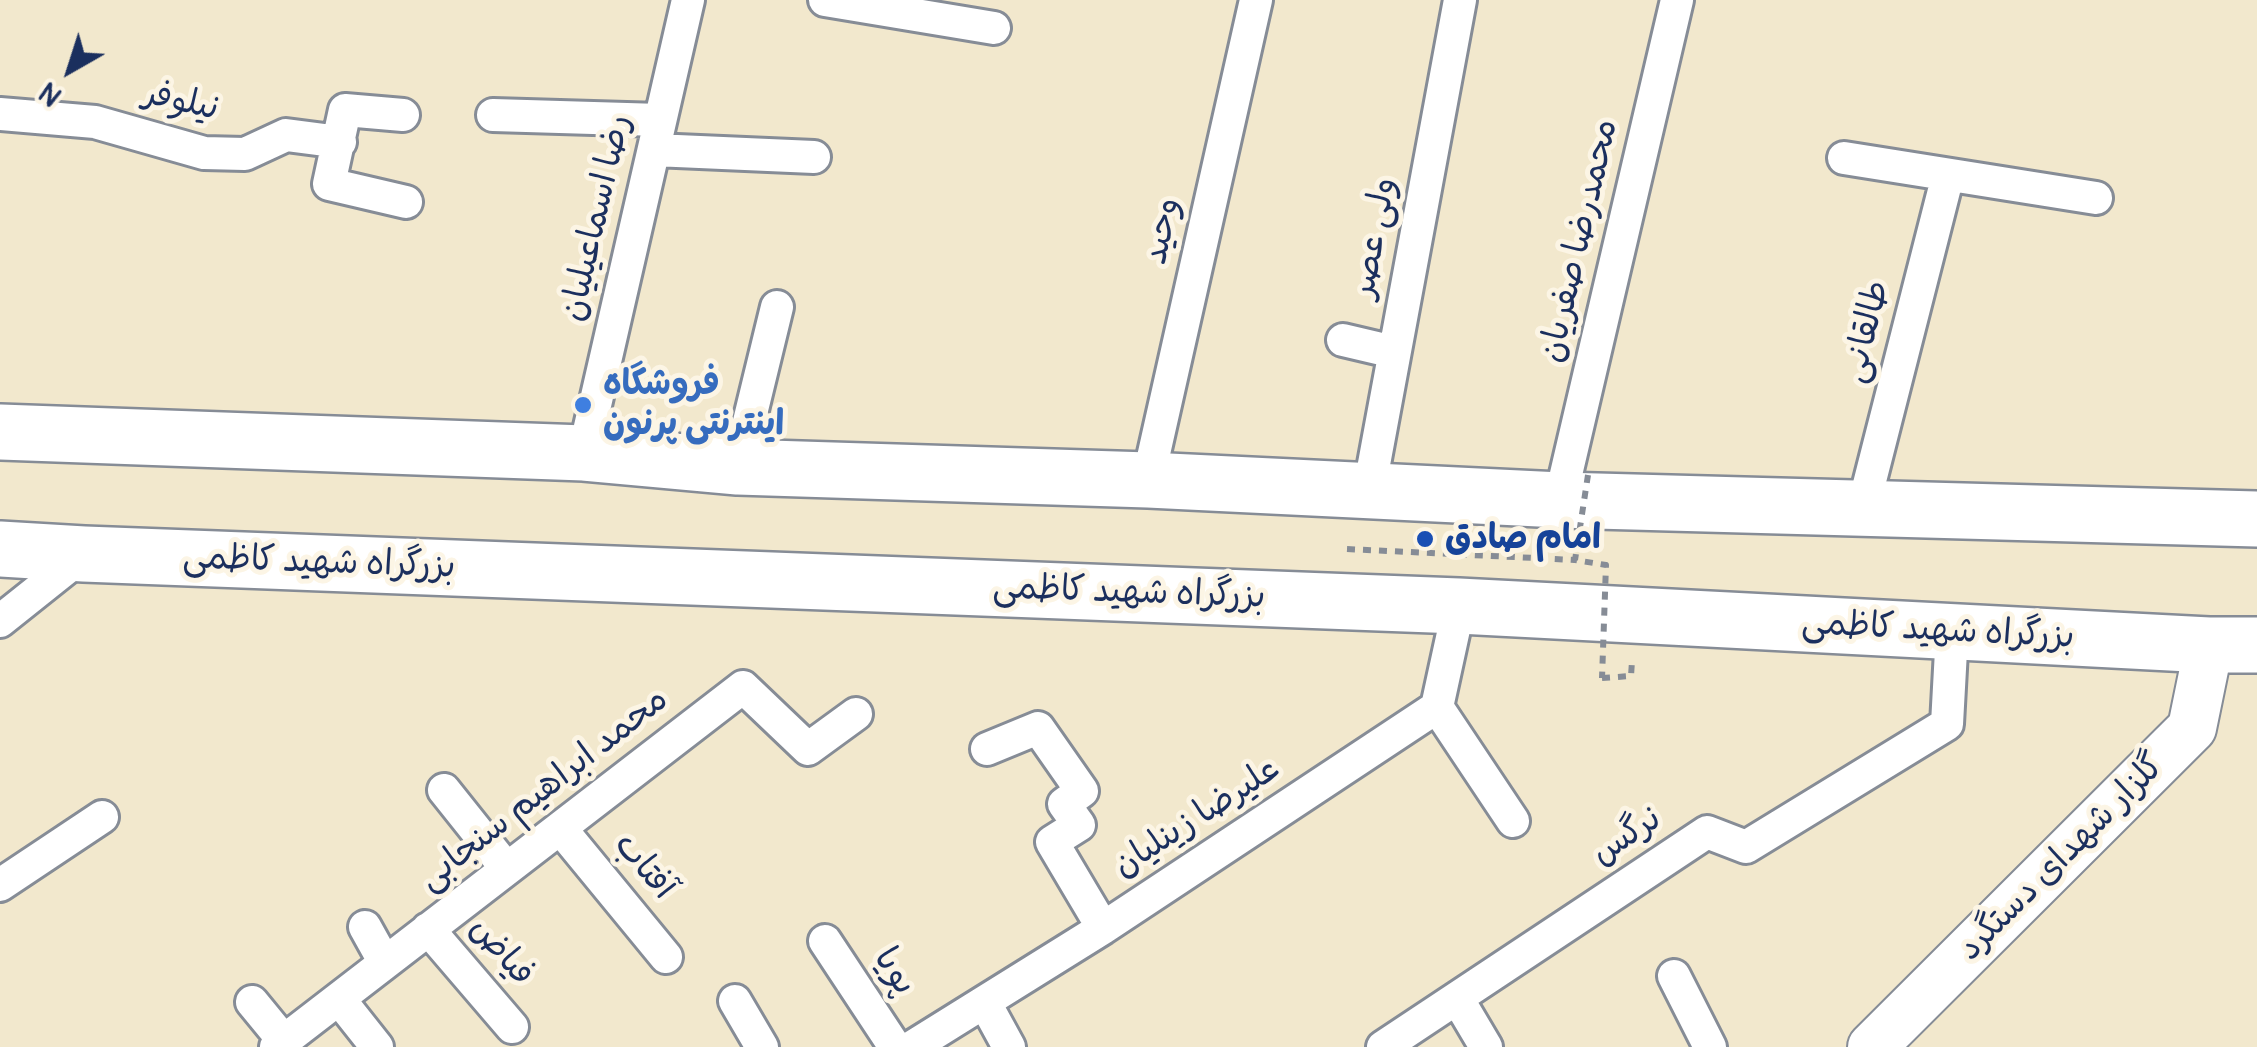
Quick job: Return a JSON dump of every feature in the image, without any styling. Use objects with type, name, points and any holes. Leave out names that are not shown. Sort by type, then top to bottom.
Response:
[{"type":"highway","points":[[0,432],[584,453],[738,467],[1369,491],[1574,487],[1863,508],[2257,519]]},
{"type":"highway","name":"بزرگراه شهید کاظمی","points":[[0,548],[1459,606],[2233,645]]},
{"type":"street","name":"رضا اسماعیلیان","points":[[584,453],[688,0]]},
{"type":"street","points":[[825,0],[994,28]]},
{"type":"street","name":"وحید","points":[[1148,480],[1256,0]]},
{"type":"street","name":"ولی عصر","points":[[1369,491],[1460,0]]},
{"type":"street","name":"محمدرضا صفریان","points":[[1574,487],[1678,0]]},
{"type":"street","points":[[403,115],[345,110],[329,184],[406,202]]},
{"type":"street","name":"نیلوفر","points":[[0,114],[95,122],[204,153],[245,154],[286,135],[340,142]]},
{"type":"street","points":[[493,115],[814,156]]},
{"type":"street","points":[[1844,158],[2096,198]]},
{"type":"street","name":"طالقانی","points":[[1863,508],[1948,175]]},
{"type":"street","points":[[738,467],[777,307]]},
{"type":"street","points":[[1343,340],[1394,352]]},
{"type":"street","points":[[0,621],[84,554]]},
{"type":"street","points":[[1459,606],[1437,708],[1513,821]]},
{"type":"street","name":"نرگس","points":[[1382,1047],[1707,832],[1746,847],[1947,724],[1952,632]]},
{"type":"street","name":"گلزار شهدای دستگرد","points":[[1872,1047],[2192,728],[2233,645]]},
{"type":"street","name":"محمد ابراهیم سنجابی","points":[[280,1044],[743,687],[808,749],[856,714]]},
{"type":"street","name":"علیرضا زینلیان","points":[[912,1047],[1103,928],[1437,708]]},
{"type":"street","points":[[987,749],[1038,728],[1082,791],[1064,804],[1079,825],[1052,842],[1103,928]]},
{"type":"street","points":[[444,790],[507,869]]},
{"type":"street","points":[[0,885],[102,817]]},
{"type":"street","name":"آفتاب","points":[[560,828],[666,957]]},
{"type":"street","points":[[366,927],[385,963]]},
{"type":"street","name":"فیاض","points":[[428,930],[512,1028]]},
{"type":"street","name":"پویا","points":[[826,941],[895,1047]]},
{"type":"street","points":[[1674,976],[1710,1047]]},
{"type":"street","points":[[339,998],[376,1047]]},
{"type":"street","points":[[1457,998],[1486,1047]]},
{"type":"street","points":[[734,1001],[762,1047]]},
{"type":"street","points":[[252,1002],[280,1044]]},
{"type":"street","points":[[984,1003],[1008,1047]]},
{"type":"path","points":[[1574,487],[1574,560]]},
{"type":"path","points":[[1348,550],[1574,560],[1606,565],[1602,678],[1631,676]]},
{"type":"place","name":"فروشگاه اینترنتی پرنون","points":[[583,405]]},
{"type":"place","name":"امام صادق","points":[[1425,539]]}]
